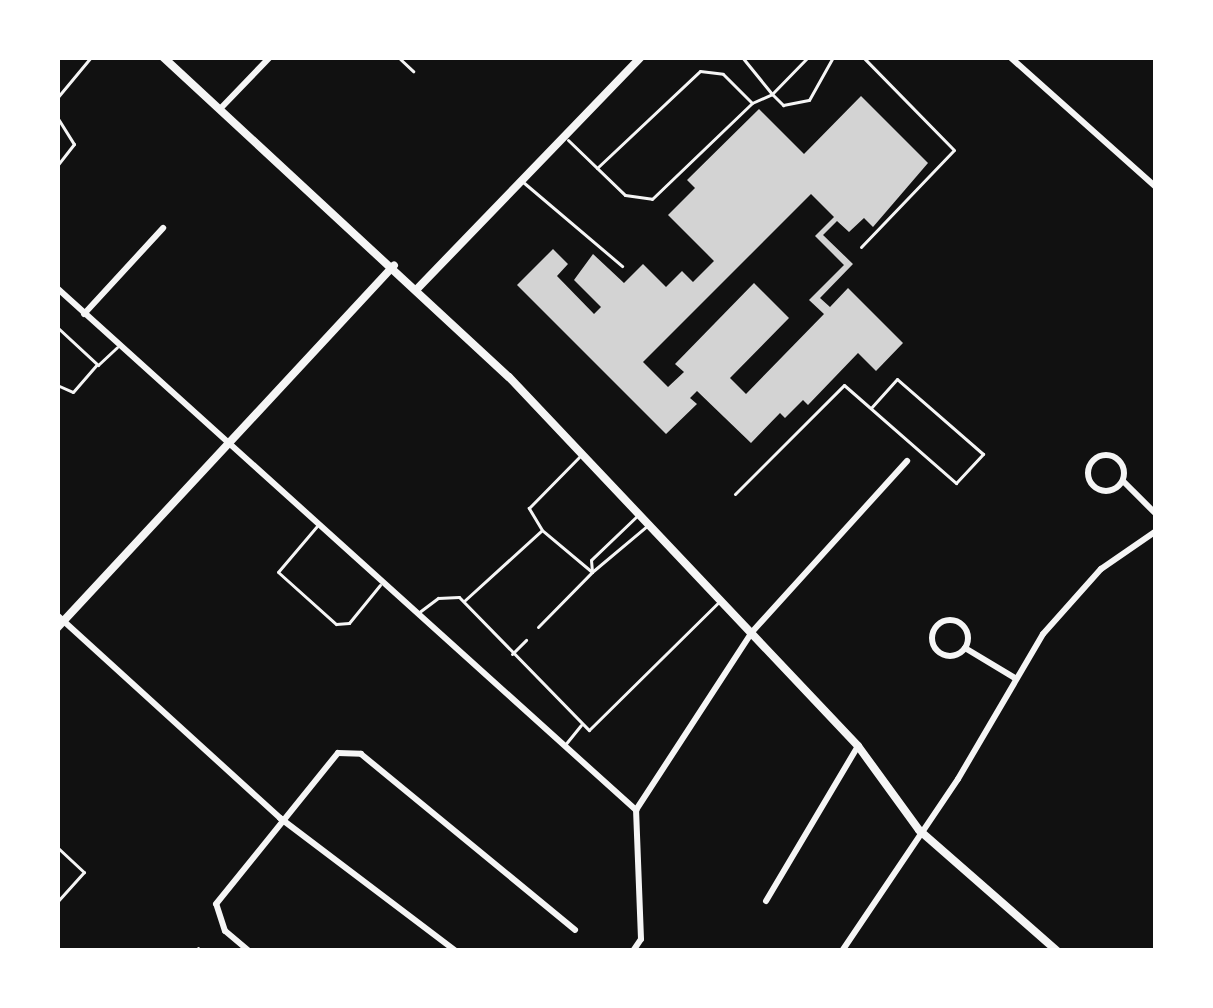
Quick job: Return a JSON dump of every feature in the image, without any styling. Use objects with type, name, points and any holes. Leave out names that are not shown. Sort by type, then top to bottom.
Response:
[{"type":"street","points":[[163,57],[418,288],[583,453],[858,746],[919,830],[1057,951]]},
{"type":"street","points":[[220,110],[270,57]]},
{"type":"street","points":[[418,288],[641,57]]},
{"type":"street","points":[[1010,57],[1156,187]]},
{"type":"street","points":[[84,314],[163,228]]},
{"type":"street","points":[[394,265],[59,621],[280,818],[456,951]]},
{"type":"street","points":[[57,288],[224,444],[636,810]]},
{"type":"street","points":[[1123,481],[1097,488],[1089,467],[1113,456],[1123,481],[1156,514]]},
{"type":"street","points":[[633,951],[641,939],[636,810],[752,632],[907,461]]},
{"type":"street","points":[[842,951],[1015,678],[1073,596],[1156,531]]},
{"type":"street","points":[[965,648],[944,655],[934,632],[958,622],[965,648],[1015,678]]},
{"type":"street","points":[[766,901],[858,746]]},
{"type":"street","points":[[249,951],[225,931],[216,904],[280,818],[338,753],[361,754],[575,930]]},
{"type":"lane","points":[[57,98],[91,57]]},
{"type":"lane","points":[[398,57],[413,71]]},
{"type":"lane","points":[[742,57],[789,107],[806,104],[833,57]]},
{"type":"lane","points":[[565,136],[625,195],[652,199],[752,103],[772,94],[808,57]]},
{"type":"lane","points":[[860,247],[954,151],[863,57]]},
{"type":"lane","points":[[598,168],[700,71],[723,74],[752,103]]},
{"type":"lane","points":[[57,117],[74,144],[57,166]]},
{"type":"lane","points":[[522,181],[622,266]]},
{"type":"lane","points":[[57,327],[98,365]]},
{"type":"lane","points":[[57,386],[74,392],[118,345]]},
{"type":"lane","points":[[735,494],[844,385],[956,483],[982,454],[897,380],[871,408]]},
{"type":"lane","points":[[907,461],[918,449]]},
{"type":"lane","points":[[583,453],[529,508],[542,530],[592,572]]},
{"type":"lane","points":[[592,572],[591,560],[640,513]]},
{"type":"lane","points":[[538,627],[650,523]]},
{"type":"lane","points":[[316,526],[278,572],[336,624],[349,623],[381,584]]},
{"type":"lane","points":[[464,601],[542,530]]},
{"type":"lane","points":[[417,614],[438,598],[464,601],[582,724],[598,724],[722,600]]},
{"type":"lane","points":[[511,655],[526,640]]},
{"type":"lane","points":[[564,746],[582,724]]},
{"type":"lane","points":[[57,847],[85,872],[58,898]]},
{"type":"building","points":[[861,96],[928,163],[873,227],[864,218],[849,232],[837,221],[823,235],[853,264],[820,298],[830,307],[848,288],[903,343],[876,371],[858,353],[808,405],[803,400],[785,418],[780,413],[751,443],[697,391],[690,398],[697,404],[666,434],[517,285],[553,249],[568,264],[557,276],[594,314],[601,307],[574,280],[593,254],[624,283],[643,264],[666,287],[682,271],[693,282],[714,261],[668,215],[695,188],[687,180],[759,109],[804,154]],"holes":[[[811,194],[834,217],[815,236],[844,265],[809,300],[824,314],[746,394],[730,378],[789,318],[754,283],[675,364],[684,372],[668,387],[643,362]]]}]
